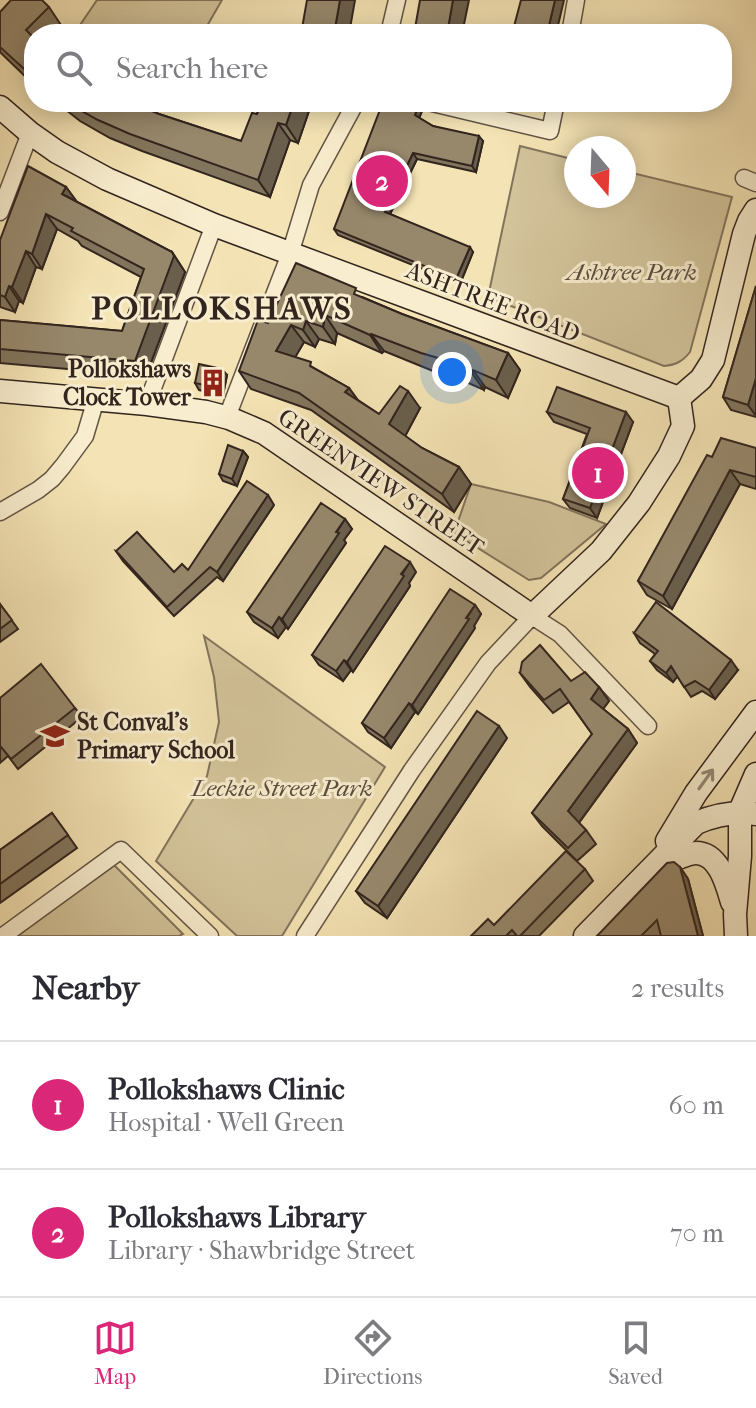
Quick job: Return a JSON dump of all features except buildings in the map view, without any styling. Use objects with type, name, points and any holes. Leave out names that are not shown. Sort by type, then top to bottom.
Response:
[{"type":"street","points":[[391,24],[397,0]]},
{"type":"street","points":[[572,24],[576,0]]},
{"type":"street","name":"ASHTREE ROAD","points":[[0,107],[57,152],[107,179],[214,225],[679,398]]},
{"type":"street","points":[[227,417],[290,254],[311,185],[351,112]]},
{"type":"street","points":[[470,112],[550,131],[554,112]]},
{"type":"street","points":[[0,212],[30,133]]},
{"type":"street","points":[[305,936],[412,770],[488,663],[532,616],[601,551],[639,503],[669,456],[683,426],[679,398],[701,379],[713,360],[744,234],[756,210]]},
{"type":"street","points":[[147,404],[214,225]]},
{"type":"street","name":"GREENVIEW STREET","points":[[0,391],[147,404],[227,417],[264,433],[532,616]]},
{"type":"street","points":[[0,512],[52,479],[85,436],[96,399]]},
{"type":"street","points":[[532,616],[560,634],[648,726]]},
{"type":"street","points":[[650,869],[696,793],[756,712]]},
{"type":"street","points":[[736,925],[740,856],[756,774]]},
{"type":"street","points":[[585,936],[696,823],[748,812]]},
{"type":"street","points":[[3,936],[121,850],[210,936]]},
{"type":"street","points":[[650,869],[695,853],[710,857],[727,884],[736,925]]},
{"type":"green space","points":[[97,0],[222,0],[208,24],[81,24]]},
{"type":"green space","name":"Ashtree Park","points":[[520,146],[564,157],[564,208],[636,208],[636,174],[732,197],[690,352],[676,364],[664,366],[488,297]]},
{"type":"green space","points":[[471,484],[549,502],[606,524],[541,578],[529,580],[454,533]]},
{"type":"green space","name":"Leckie Street Park","points":[[204,636],[385,767],[282,936],[237,936],[156,861],[207,776],[219,722],[214,677]]},
{"type":"green space","points":[[114,865],[183,934],[17,936]]},
{"type":"place","name":"Pollokshaws Library","points":[[382,181]]},
{"type":"place","name":"Pollokshaws Clock Tower","points":[[213,383]]},
{"type":"place","name":"Pollokshaws Clinic","points":[[598,473]]},
{"type":"place","name":"St Conval's Primary School","points":[[55,736]]},
{"type":"district","name":"POLLOKSHAWS","points":[[222,308]]}]
